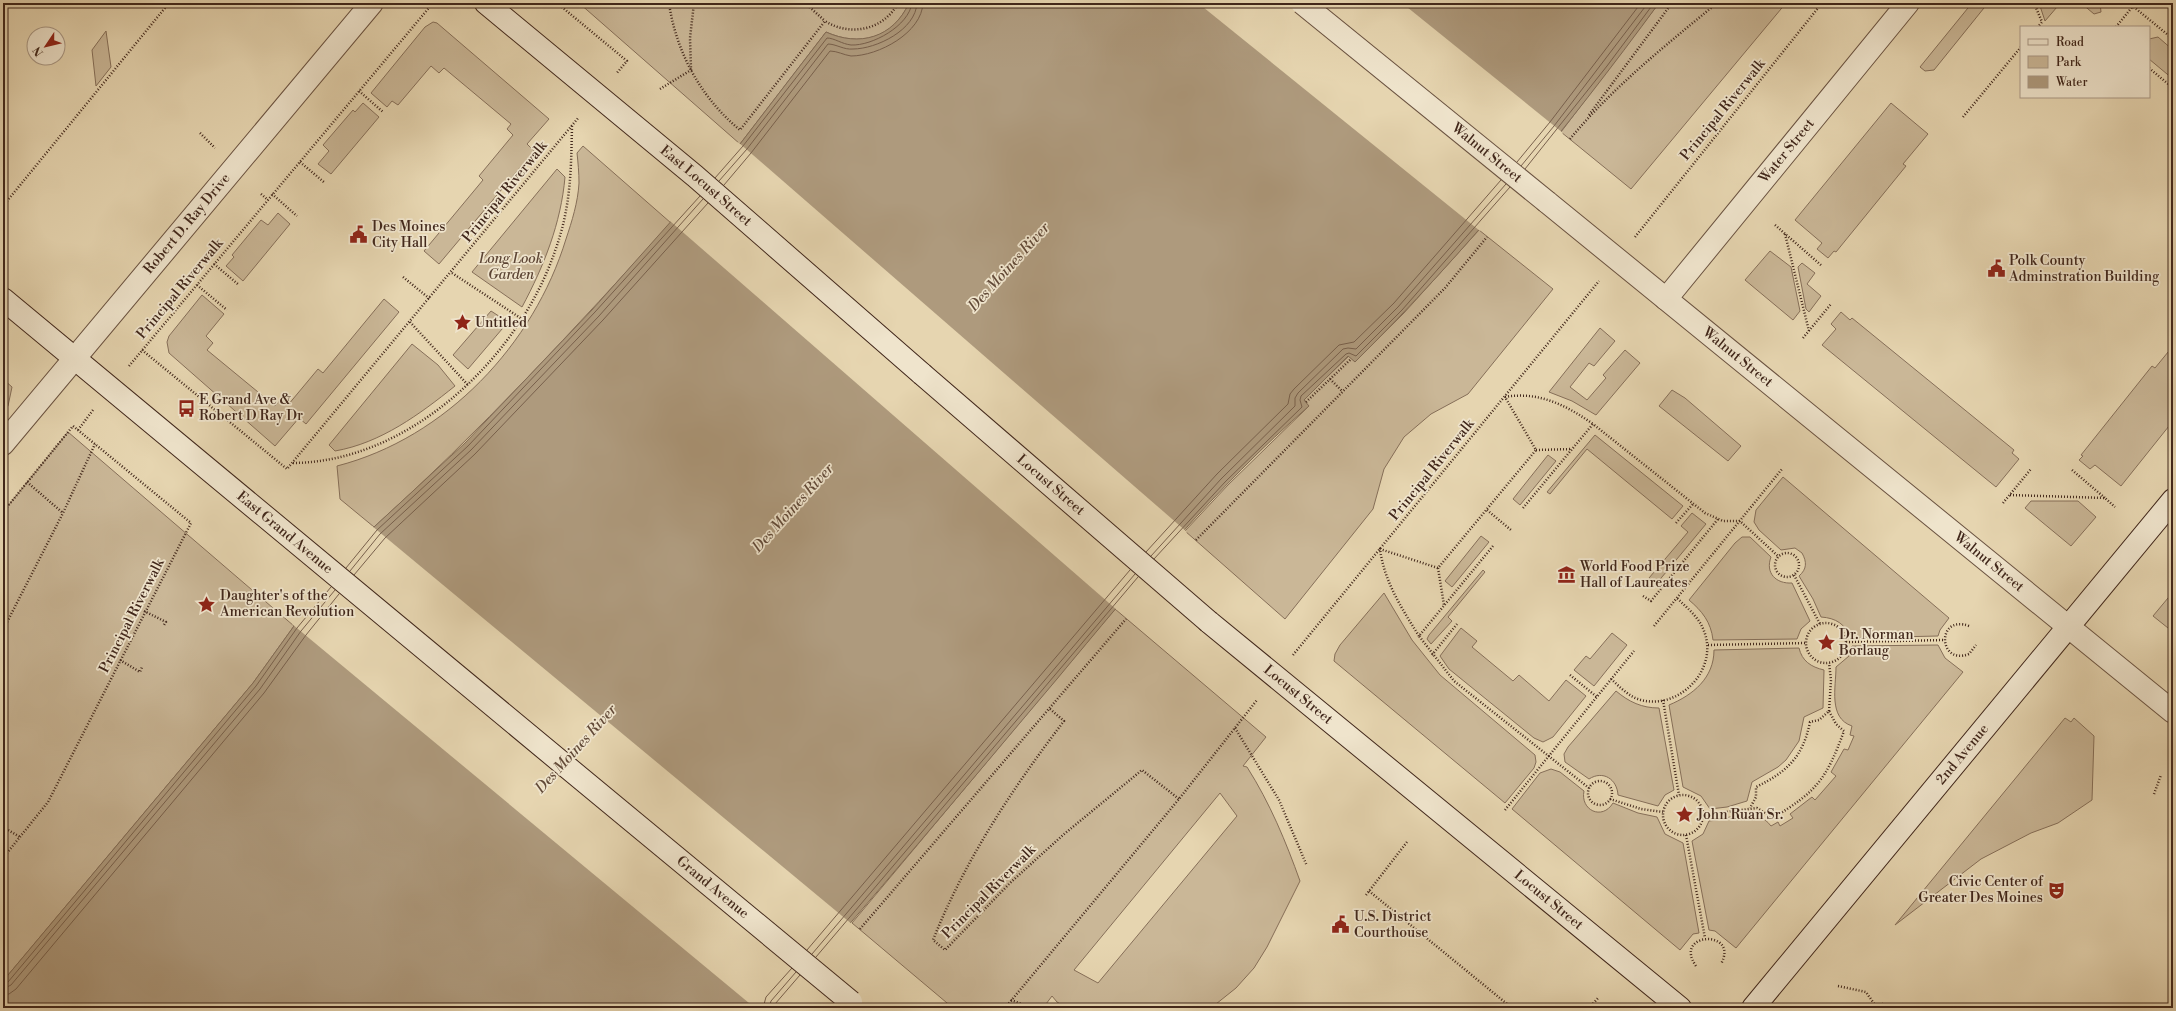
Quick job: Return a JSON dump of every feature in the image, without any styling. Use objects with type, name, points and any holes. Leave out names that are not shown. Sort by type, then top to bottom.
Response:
[{"type":"main road","name":"Robert D. Ray Drive","points":[[3,444],[372,3]]},
{"type":"main road","name":"East Locust Street","points":[[486,3],[695,176],[922,374]]},
{"type":"main road","name":"Walnut Street","points":[[1302,3],[2173,712]]},
{"type":"main road","name":"Water Street","points":[[1666,299],[1908,3]]},
{"type":"main road","name":"East Grand Avenue","points":[[3,299],[567,767]]},
{"type":"main road","name":"Locust Street","points":[[922,374],[1208,622],[1680,1008]]},
{"type":"main road","name":"2nd Avenue","points":[[1753,1008],[2069,628],[2173,500]]},
{"type":"main road","name":"Grand Avenue","points":[[567,767],[855,1005]]},
{"type":"path","points":[[3,206],[169,3]]},
{"type":"path","points":[[557,3],[627,61],[619,70]]},
{"type":"path","points":[[669,3],[677,37],[691,70],[713,104],[740,130],[825,21]]},
{"type":"path","points":[[691,70],[690,38],[694,3]]},
{"type":"path","points":[[805,3],[833,27],[849,30],[865,29],[880,23],[898,3]]},
{"type":"path","points":[[1570,139],[1672,3]]},
{"type":"path","points":[[1585,120],[1671,41],[1717,3]]},
{"type":"path","name":"Principal Riverwalk","points":[[1642,230],[1822,3]]},
{"type":"path","points":[[2034,3],[2042,22],[2039,26]]},
{"type":"path","points":[[2129,3],[2173,39]]},
{"type":"path","name":"Principal Riverwalk","points":[[431,4],[142,350],[287,469],[452,273],[579,117]]},
{"type":"path","points":[[2117,26],[2132,6]]},
{"type":"path","points":[[1963,117],[2020,48]]},
{"type":"path","points":[[2150,69],[2173,88]]},
{"type":"path","points":[[660,89],[691,70]]},
{"type":"path","points":[[359,91],[383,112]]},
{"type":"path","points":[[292,463],[324,462],[362,451],[390,438],[430,414],[468,385],[494,357],[522,319],[547,273],[565,219],[571,176],[572,126]]},
{"type":"path","points":[[200,133],[217,150]]},
{"type":"path","points":[[300,162],[324,183]]},
{"type":"path","points":[[261,194],[268,200]]},
{"type":"path","points":[[272,194],[297,216]]},
{"type":"path","points":[[1775,225],[1822,266]]},
{"type":"path","points":[[1785,234],[1795,267],[1809,331]]},
{"type":"path","points":[[1196,540],[1445,288],[1487,237]]},
{"type":"path","points":[[214,264],[239,285]]},
{"type":"path","points":[[452,273],[522,319]]},
{"type":"path","points":[[403,276],[430,299]]},
{"type":"path","points":[[197,285],[227,310]]},
{"type":"path","name":"Principal Riverwalk","points":[[1288,661],[1591,291]]},
{"type":"path","points":[[1803,338],[1832,304]]},
{"type":"path","points":[[410,322],[468,385]]},
{"type":"path","points":[[1306,402],[1351,359]]},
{"type":"path","points":[[1330,379],[1342,391]]},
{"type":"path","points":[[1536,450],[1505,397],[1529,395],[1545,398],[1578,413],[1704,513],[1723,522],[1740,521],[1779,557]]},
{"type":"path","points":[[78,430],[90,414]]},
{"type":"path","points":[[1523,508],[1593,424]]},
{"type":"path","name":"Principal Riverwalk","points":[[3,858],[48,802],[190,523],[73,426],[27,482]]},
{"type":"path","points":[[3,630],[63,513],[95,444]]},
{"type":"path","points":[[1444,606],[1438,568],[1536,450],[1572,449]]},
{"type":"path","points":[[1654,626],[1782,469]]},
{"type":"path","points":[[2003,503],[2031,469]]},
{"type":"path","points":[[2072,470],[2115,507]]},
{"type":"path","points":[[3,512],[27,482],[63,513]]},
{"type":"path","points":[[2010,495],[2105,498]]},
{"type":"path","points":[[1676,523],[1693,504]]},
{"type":"path","points":[[1487,510],[1511,530]]},
{"type":"path","points":[[1643,596],[1651,602],[1718,519]]},
{"type":"path","points":[[1419,636],[1493,546]]},
{"type":"path","points":[[1380,548],[1438,568]]},
{"type":"path","points":[[1380,548],[1386,574],[1394,594],[1432,655],[1454,681],[1589,788]]},
{"type":"path","points":[[1786,553],[1796,558],[1799,565],[1794,575],[1786,577],[1776,572],[1775,564],[1779,557],[1786,553]]},
{"type":"path","points":[[1794,575],[1820,624]]},
{"type":"path","points":[[1611,679],[1634,697],[1649,701],[1663,700],[1678,695],[1695,682],[1706,662],[1708,645],[1705,631],[1700,621],[1677,598]]},
{"type":"path","points":[[144,611],[166,622],[164,625]]},
{"type":"path","points":[[860,929],[1126,619]]},
{"type":"path","points":[[1432,655],[1457,624]]},
{"type":"path","points":[[1820,624],[1832,624],[1840,628],[1846,642],[1841,658],[1829,663],[1822,663],[1811,657],[1806,649],[1809,632],[1820,624]]},
{"type":"path","points":[[1969,626],[1958,624],[1953,625],[1946,633],[1945,640],[1950,652],[1959,656],[1970,654],[1976,645]]},
{"type":"path","points":[[1846,642],[1945,640]]},
{"type":"path","points":[[1708,645],[1806,643]]},
{"type":"path","points":[[1505,810],[1634,651]]},
{"type":"path","points":[[120,660],[140,672],[142,667]]},
{"type":"path","points":[[1703,815],[1717,815],[1750,808],[1762,810],[1773,818],[1796,804],[1814,789],[1823,778],[1835,756],[1844,731],[1836,724],[1829,711],[1831,680],[1829,663]]},
{"type":"path","points":[[1570,675],[1597,697]]},
{"type":"path","points":[[1005,1008],[1179,799],[1261,694]]},
{"type":"path","points":[[1663,700],[1679,795]]},
{"type":"path","name":"Principal Riverwalk","points":[[1050,709],[1064,721],[1014,790],[962,874],[933,940],[945,950],[1010,883],[1064,834],[1142,770],[1179,799]]},
{"type":"path","points":[[1750,808],[1756,797],[1756,787],[1778,776],[1788,767],[1803,746],[1810,722],[1819,720],[1829,711]]},
{"type":"path","points":[[1235,728],[1252,753],[1279,800],[1307,866]]},
{"type":"path","points":[[2154,794],[2161,775]]},
{"type":"path","points":[[1605,782],[1612,792],[1610,799],[1606,804],[1595,804],[1589,799],[1589,788],[1594,783],[1605,782]]},
{"type":"path","points":[[1679,795],[1685,795],[1696,800],[1702,810],[1703,815],[1700,826],[1696,831],[1686,835],[1680,835],[1668,829],[1663,818],[1663,812],[1668,801],[1679,795]]},
{"type":"path","points":[[1610,799],[1641,809],[1663,812]]},
{"type":"path","points":[[3,828],[20,837]]},
{"type":"path","points":[[1686,835],[1705,938]]},
{"type":"path","points":[[1366,894],[1407,842]]},
{"type":"path","points":[[1369,891],[1512,1008]]},
{"type":"path","points":[[1696,966],[1691,957],[1693,947],[1696,942],[1705,938],[1716,940],[1720,944],[1724,954],[1720,964]]},
{"type":"path","points":[[1838,986],[1866,992],[1877,1008],[1884,1003]]},
{"type":"path","points":[[1589,1008],[1599,996]]},
{"type":"path","points":[[1011,1000],[1033,1008]]},
{"type":"green space","points":[[579,3],[909,3],[894,25],[874,37],[851,39],[838,37],[826,32],[740,144]]},
{"type":"green space","points":[[1659,3],[1786,3],[1631,189],[1561,132]]},
{"type":"green space","points":[[1972,3],[1988,3],[1934,70],[1925,71],[1920,67]]},
{"type":"green space","points":[[2039,3],[2054,3],[2057,7],[2045,21]]},
{"type":"green space","points":[[2081,3],[2100,3],[2101,12],[2094,14]]},
{"type":"green space","points":[[433,22],[437,23],[549,119],[527,144],[534,151],[439,264],[424,251],[483,180],[479,176],[513,135],[507,129],[511,124],[444,68],[439,73],[431,66],[398,105],[392,101],[387,107],[371,93],[425,27]]},
{"type":"green space","points":[[106,31],[111,67],[96,86],[92,50]]},
{"type":"green space","points":[[2158,37],[2173,50],[2173,79],[2150,60],[2150,39]]},
{"type":"green space","points":[[363,103],[379,117],[331,174],[318,164],[329,151],[323,145],[353,110],[355,112]]},
{"type":"green space","points":[[1891,103],[1928,134],[1903,164],[1906,166],[1836,252],[1834,251],[1828,258],[1817,249],[1822,243],[1795,220]]},
{"type":"green space","points":[[583,146],[671,223],[563,340],[489,417],[374,527],[340,499],[337,466],[377,453],[414,433],[449,410],[480,381],[508,350],[532,315],[551,278],[566,239],[574,211],[579,183],[577,153]]},
{"type":"green space","name":"Long Look Garden","points":[[557,169],[565,177],[560,211],[544,260],[522,307],[472,272]]},
{"type":"green space","points":[[278,213],[290,224],[243,281],[226,266],[234,257],[232,255],[261,220],[268,225]]},
{"type":"green space","points":[[1479,230],[1553,289],[1468,394],[1431,414],[1404,437],[1384,469],[1373,509],[1285,619],[1185,531],[1228,485],[1309,406],[1303,400],[1349,356],[1355,362],[1404,313]]},
{"type":"green space","points":[[1770,251],[1791,267],[1800,311],[1793,320],[1745,280]]},
{"type":"green space","points":[[1802,263],[1815,273],[1807,284],[1821,296],[1809,312],[1806,309],[1798,267]]},
{"type":"green space","points":[[202,295],[224,314],[206,336],[213,343],[207,350],[275,406],[281,399],[288,405],[318,369],[323,373],[384,299],[399,312],[306,424],[299,418],[275,446],[169,353],[167,342],[169,336]]},
{"type":"green space","points":[[491,311],[508,322],[468,369],[453,355]]},
{"type":"green space","points":[[1841,312],[1850,320],[1852,318],[2014,450],[2012,453],[2019,459],[1996,487],[1822,345],[1836,329],[1831,324]]},
{"type":"green space","points":[[1600,328],[1615,341],[1594,366],[1589,363],[1570,387],[1587,400],[1606,378],[1603,375],[1625,350],[1640,363],[1596,415],[1572,401],[1549,392]]},
{"type":"green space","points":[[412,344],[438,365],[455,386],[414,417],[399,426],[368,441],[335,451],[329,445]]},
{"type":"green space","points":[[2173,346],[2173,421],[2121,486],[2095,465],[2090,469],[2079,460],[2083,456],[2081,455],[2152,366],[2155,368]]},
{"type":"green space","points":[[3,379],[12,387],[8,406],[3,412]]},
{"type":"green space","points":[[1672,390],[1685,398],[1741,446],[1728,461],[1659,406]]},
{"type":"green space","points":[[68,432],[294,626],[253,683],[3,981],[3,512]]},
{"type":"green space","points":[[1595,435],[1683,506],[1672,519],[1587,449],[1550,494],[1547,492]]},
{"type":"green space","points":[[1548,455],[1556,461],[1520,505],[1513,499]]},
{"type":"green space","points":[[1783,477],[1949,618],[1940,630],[1938,636],[1851,638],[1843,625],[1836,620],[1821,617],[1813,599],[1799,576],[1805,568],[1805,559],[1802,553],[1795,548],[1781,550],[1759,530],[1754,522],[1756,510]]},
{"type":"green space","points":[[2031,501],[2078,501],[2096,517],[2071,546],[2025,508]]},
{"type":"green space","points":[[1692,513],[1706,524],[1657,583],[1649,578],[1688,532],[1681,526]]},
{"type":"green space","points":[[1481,536],[1489,542],[1452,587],[1445,581]]},
{"type":"green space","points":[[1742,537],[1750,537],[1771,557],[1770,568],[1773,576],[1781,582],[1792,583],[1810,621],[1801,629],[1797,639],[1713,640],[1705,617],[1689,600],[1735,543]]},
{"type":"green space","points":[[1483,570],[1485,572],[1448,617],[1452,621],[1431,644],[1427,639],[1429,635]]},
{"type":"green space","points":[[2173,592],[2173,632],[2153,616]]},
{"type":"green space","points":[[1384,593],[1412,640],[1440,675],[1535,755],[1536,762],[1534,768],[1505,803],[1334,661],[1335,654],[1340,645]]},
{"type":"green space","points":[[1115,609],[1266,737],[1243,766],[1247,767],[1270,809],[1283,837],[1300,881],[1267,947],[1254,968],[1236,988],[1211,1008],[1067,1008],[1057,1002],[1052,996],[1043,1008],[953,1008],[852,923]],"holes":[[[1220,793],[1237,816],[1098,983],[1074,970]]]},
{"type":"green space","points":[[1461,628],[1477,641],[1472,647],[1513,681],[1519,675],[1549,701],[1566,680],[1586,696],[1553,737],[1543,742],[1534,738],[1449,669],[1440,656]]},
{"type":"green space","points":[[1612,633],[1627,645],[1594,686],[1574,670],[1586,656],[1590,659]]},
{"type":"green space","points":[[1938,645],[1945,658],[1963,672],[1736,948],[1715,931],[1709,930],[1692,841],[1703,834],[1709,821],[1734,816],[1758,816],[1771,826],[1778,822],[1780,826],[1793,818],[1790,814],[1812,797],[1815,800],[1836,776],[1831,772],[1844,749],[1848,750],[1854,736],[1850,735],[1852,726],[1844,722],[1836,709],[1836,667],[1849,656],[1852,646]]},
{"type":"green space","points":[[1799,648],[1800,653],[1808,663],[1824,670],[1823,708],[1804,717],[1799,741],[1786,760],[1778,767],[1752,782],[1747,801],[1727,807],[1710,809],[1701,796],[1683,787],[1669,705],[1694,691],[1706,677],[1713,660],[1714,650]]},
{"type":"green space","points":[[1616,691],[1636,704],[1659,708],[1674,790],[1665,795],[1658,806],[1618,795],[1615,784],[1608,778],[1599,775],[1589,779],[1565,762],[1564,754],[1568,747]]},
{"type":"green space","points":[[2065,718],[2071,722],[2074,718],[2094,736],[2092,800],[2058,823],[2031,833],[1981,859],[1895,925]]},
{"type":"green space","points":[[1551,769],[1560,772],[1584,791],[1585,803],[1593,811],[1603,811],[1613,803],[1638,813],[1657,817],[1665,834],[1683,843],[1699,933],[1693,934],[1680,950],[1512,809],[1540,773]]},
{"type":"water","name":"Des Moines River","points":[[909,3],[1659,3],[1588,97],[1476,233],[1437,277],[1355,362],[1348,356],[1304,400],[1309,406],[1242,469],[1178,537],[883,885],[776,1008],[3,1008],[3,981],[253,683],[294,626],[374,527],[465,443],[592,310],[740,144],[826,32],[851,39],[863,39],[874,36],[884,32],[894,24],[902,15]]},
{"type":"pier","points":[[1198,3],[1402,3],[1563,133],[1480,231]]},
{"type":"pier","points":[[738,142],[1187,532],[1117,610],[670,221]]},
{"type":"pier","points":[[372,526],[853,925],[779,1008],[755,1008],[292,624]]},
{"type":"place","name":"Des Moines City Hall","points":[[359,235]]},
{"type":"place","name":"Polk County Adminstration Building","points":[[1996,269]]},
{"type":"place","name":"Untitled","points":[[462,323]]},
{"type":"place","name":"E Grand Ave & Robert D Ray Dr","points":[[186,408]]},
{"type":"place","name":"World Food Prize Hall of Laureates","points":[[1567,575]]},
{"type":"place","name":"Daughter's of the American Revolution","points":[[207,604]]},
{"type":"place","name":"Dr. Norman Borlaug","points":[[1826,643]]},
{"type":"place","name":"John Ruan Sr.","points":[[1684,815]]},
{"type":"place","name":"Civic Center of Greater Des Moines","points":[[2056,890]]},
{"type":"place","name":"U.S. District Courthouse","points":[[1341,925]]}]
